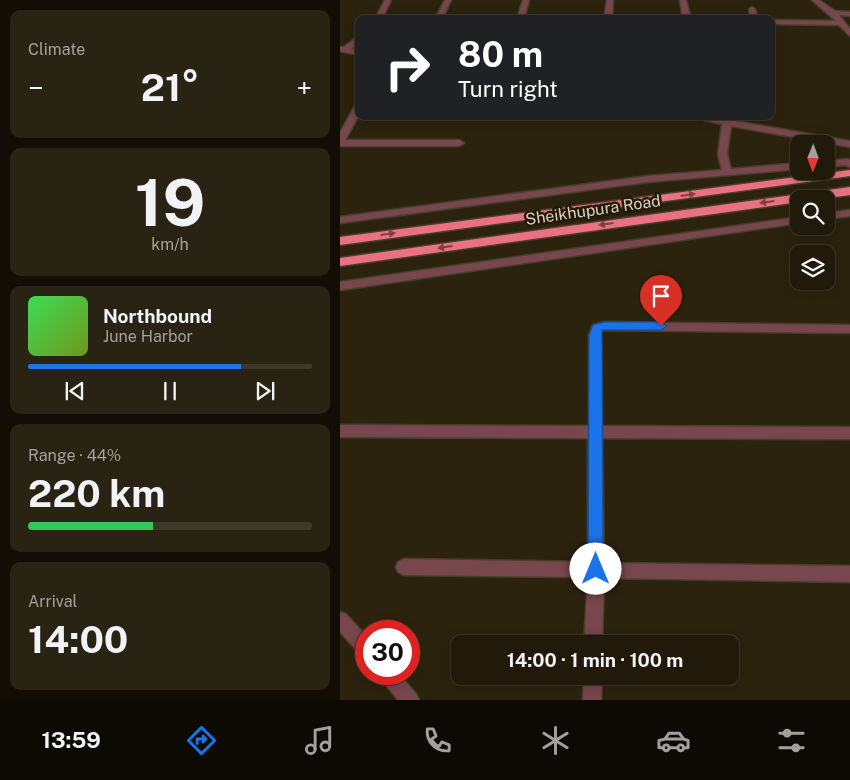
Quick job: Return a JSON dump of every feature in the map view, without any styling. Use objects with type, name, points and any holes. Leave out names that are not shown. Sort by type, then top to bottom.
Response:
[{"type":"highway","name":"Sheikhupura Road","points":[[340,241],[850,173]]},
{"type":"highway","name":"Sheikhupura Road","points":[[340,262],[850,191]]},
{"type":"street","points":[[380,15],[388,0]]},
{"type":"street","points":[[440,15],[448,0]]},
{"type":"street","points":[[521,15],[526,0]]},
{"type":"street","points":[[608,15],[610,0]]},
{"type":"street","points":[[683,0],[686,15]]},
{"type":"street","points":[[815,0],[833,13],[850,34]]},
{"type":"street","points":[[752,9],[753,15]]},
{"type":"street","points":[[833,13],[850,14]]},
{"type":"street","points":[[775,22],[841,23]]},
{"type":"street","points":[[343,50],[355,42]]},
{"type":"street","points":[[355,114],[340,143],[459,143]]},
{"type":"street","points":[[712,120],[850,144]]},
{"type":"street","points":[[728,123],[722,144],[724,166],[728,172]]},
{"type":"street","points":[[835,163],[847,162],[850,164]]},
{"type":"street","points":[[340,220],[648,180],[790,167]]},
{"type":"street","points":[[835,214],[850,212]]},
{"type":"street","points":[[340,286],[790,221]]},
{"type":"street","points":[[594,635],[596,569],[595,335],[597,328],[605,326],[850,329]]},
{"type":"street","points":[[340,431],[850,433]]},
{"type":"street","points":[[404,567],[850,574]]},
{"type":"street","points":[[340,620],[355,636]]},
{"type":"street","points":[[397,685],[410,700]]},
{"type":"street","points":[[592,685],[592,700]]},
{"type":"route","points":[[596,569],[595,335],[597,328],[605,326],[661,326]]}]
